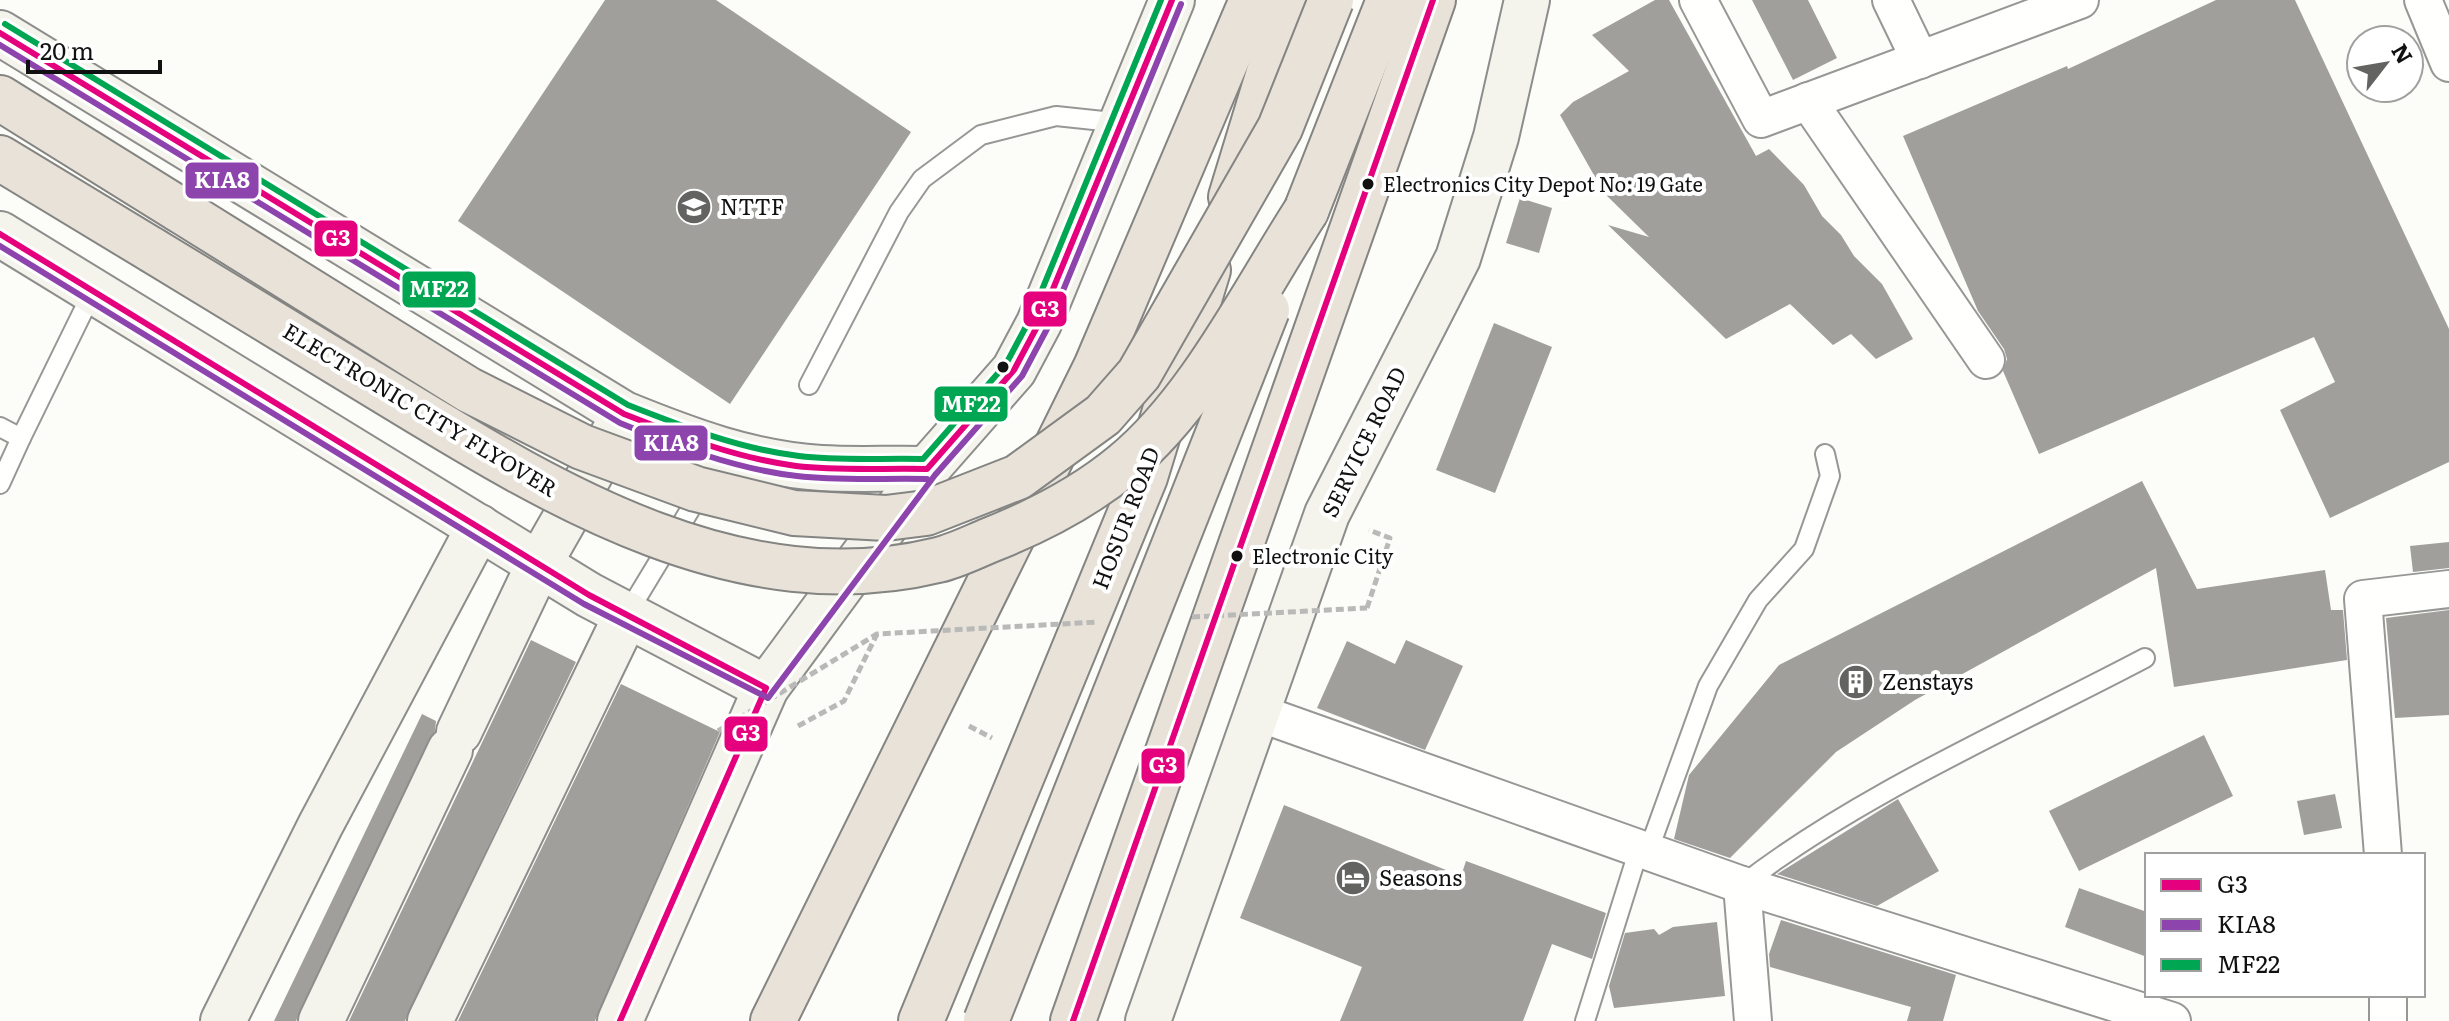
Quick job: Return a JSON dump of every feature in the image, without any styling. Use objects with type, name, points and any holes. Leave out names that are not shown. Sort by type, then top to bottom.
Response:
[{"type":"highway","points":[[773,1021],[1096,367],[1252,0]]},
{"type":"highway","name":"HOSUR ROAD","points":[[921,1021],[1145,477],[1291,0]]},
{"type":"highway","name":"ELECTRONIC CITY FLYOVER","points":[[0,98],[469,390],[582,447],[696,489],[794,513],[886,518],[926,513],[1018,477],[1103,415],[1139,374],[1280,128],[1331,0]]},
{"type":"highway","name":"ELECTRONIC CITY FLYOVER","points":[[0,158],[519,473],[608,517],[709,552],[792,571],[871,570],[939,560],[1063,508],[1124,464],[1183,405],[1306,211],[1389,0]]},
{"type":"highway","points":[[1073,1021],[1433,0]]},
{"type":"highway","points":[[986,1021],[1306,211]]},
{"type":"street","points":[[620,1021],[766,688],[927,469],[1014,370],[1039,323],[1172,0]]},
{"type":"street","name":"SERVICE ROAD","points":[[1148,1021],[1327,514],[1458,258],[1496,137],[1527,0]]},
{"type":"street","points":[[1698,0],[1761,119],[2080,0]]},
{"type":"street","points":[[1891,0],[1920,60]]},
{"type":"street","points":[[2423,0],[2449,63]]},
{"type":"street","points":[[0,33],[624,414],[694,443],[726,451],[820,468],[927,469]]},
{"type":"street","points":[[1808,101],[1986,360]]},
{"type":"street","points":[[0,234],[539,564],[766,688]]},
{"type":"street","points":[[321,1021],[539,564],[624,414]]},
{"type":"street","points":[[223,1021],[320,826],[479,527]]},
{"type":"street","points":[[2383,853],[2363,599],[2449,589]]},
{"type":"street","points":[[430,1021],[627,614]]},
{"type":"street","points":[[1256,712],[1742,885],[2172,1021]]},
{"type":"street","points":[[1742,885],[1753,1021]]},
{"type":"street","points":[[2388,997],[2388,1021]]},
{"type":"lane","points":[[809,385],[899,212],[922,179],[981,135],[1056,116],[1122,123]]},
{"type":"lane","points":[[0,484],[93,291]]},
{"type":"lane","points":[[0,427],[21,438]]},
{"type":"lane","points":[[627,614],[726,451]]},
{"type":"lane","points":[[1585,1021],[1644,851],[1708,686],[1758,600],[1804,549],[1830,476],[1825,454]]},
{"type":"lane","points":[[1742,885],[1785,852],[1856,811],[2145,658]]},
{"type":"path","points":[[1177,618],[1367,608],[1390,538]]},
{"type":"path","points":[[718,731],[877,634],[1114,621]]},
{"type":"path","points":[[844,701],[877,634]]},
{"type":"path","points":[[957,720],[1030,757]]},
{"type":"building","points":[[605,0],[716,0],[911,132],[730,404],[458,221]]},
{"type":"building","points":[[1655,0],[1669,0],[1756,156],[1769,149],[1804,185],[1822,216],[1841,235],[1854,256],[1882,284],[1913,339],[1876,359],[1851,334],[1833,345],[1790,304],[1726,339],[1608,225],[1649,237],[1604,193],[1560,115],[1573,102],[1629,71],[1592,35]]},
{"type":"building","points":[[1752,0],[1808,0],[1837,58],[1793,80]]},
{"type":"building","points":[[2216,0],[2295,0],[2449,329],[2449,462],[2330,518],[2280,410],[2335,382],[2314,337],[2039,454],[2003,371],[2007,359],[2004,349],[1978,311],[1903,136],[2067,66],[2068,69]]},
{"type":"building","points":[[1520,198],[1552,208],[1539,253],[1506,243]]},
{"type":"building","points":[[1494,323],[1552,347],[1495,493],[1436,470]]},
{"type":"building","name":"Zenstays","points":[[2142,481],[2197,589],[2325,570],[2331,610],[2343,610],[2347,660],[2174,687],[2156,568],[1915,700],[1836,752],[1730,858],[1674,839],[1689,775],[1779,665]]},
{"type":"building","points":[[2449,542],[2449,568],[2413,572],[2410,546]]},
{"type":"building","points":[[2449,610],[2449,715],[2395,718],[2386,618]]},
{"type":"building","points":[[531,640],[576,662],[405,1021],[349,1021]]},
{"type":"building","points":[[1406,640],[1463,666],[1425,750],[1317,708],[1347,641],[1395,664]]},
{"type":"building","points":[[621,684],[720,732],[595,1021],[458,1021]]},
{"type":"building","points":[[422,714],[436,721],[435,731],[296,1021],[274,1021]]},
{"type":"building","points":[[2204,735],[2233,796],[2079,871],[2049,811]]},
{"type":"building","points":[[2335,794],[2342,828],[2304,835],[2297,801]]},
{"type":"building","points":[[1898,799],[1939,871],[1877,906],[1777,874]]},
{"type":"building","points":[[1284,805],[1461,876],[1466,861],[1606,913],[1592,959],[1552,944],[1523,1021],[1340,1021],[1362,967],[1240,918]]},
{"type":"building","points":[[2079,888],[2145,911],[2145,956],[2065,927]]},
{"type":"building","points":[[1781,920],[1956,975],[1943,1021],[1907,1021],[1911,1007],[1770,967],[1769,954]]},
{"type":"building","points":[[1717,922],[1725,996],[1614,1008],[1609,986],[1625,933],[1654,929],[1659,935],[1673,927]]},
{"type":"transit line","name":"MF22","points":[[5,24],[628,405],[712,436],[777,453],[830,458],[923,459],[1006,364],[1030,319],[1161,0]]},
{"type":"transit line","name":"G3","points":[[0,33],[624,414],[708,445],[752,458],[796,466],[927,469],[1014,370],[1039,323],[1172,0]]},
{"type":"transit line","name":"G3","points":[[1073,1021],[1433,0]]},
{"type":"transit line","name":"KIA8","points":[[0,246],[584,604],[768,698],[935,475],[1022,376],[1048,327],[1181,4]]},
{"type":"transit line","name":"KIA8","points":[[0,45],[620,423],[706,456],[774,473],[829,478],[927,479]]},
{"type":"transit line","name":"G3","points":[[0,234],[589,595],[766,688],[620,1021]]},
{"type":"place","name":"Electronics City Depot No: 19 Gate","points":[[1368,184]]},
{"type":"place","name":"NTTF","points":[[694,207]]},
{"type":"place","name":"Electronic City","points":[[1237,556]]},
{"type":"place","name":"Zenstays","points":[[1856,682]]},
{"type":"place","name":"Seasons","points":[[1353,878]]}]
